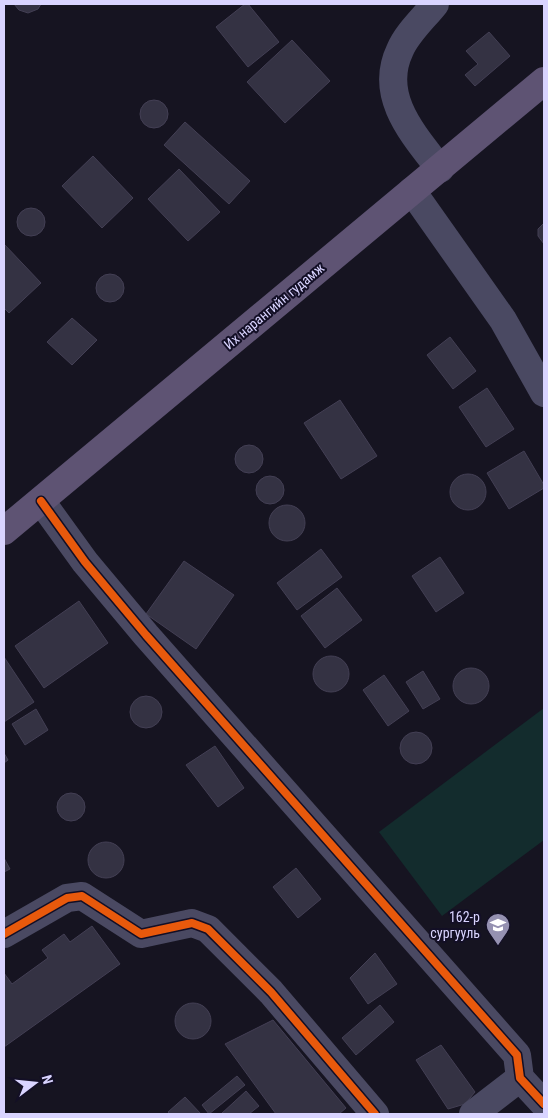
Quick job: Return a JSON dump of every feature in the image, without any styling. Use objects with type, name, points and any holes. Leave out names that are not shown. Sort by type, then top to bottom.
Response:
[{"type":"main road","name":"Их нарангийн гудамж","points":[[4,532],[544,81]]},
{"type":"street","points":[[435,4],[400,50],[391,84],[406,125],[440,169]]},
{"type":"street","points":[[412,192],[504,320],[544,393]]},
{"type":"street","points":[[41,501],[85,562],[146,635],[517,1055],[520,1078],[544,1104]]},
{"type":"street","points":[[4,934],[67,898],[82,896],[141,934],[192,923],[208,929],[271,992],[375,1114]]},
{"type":"street","points":[[473,1114],[520,1078]]},
{"type":"green space","points":[[544,708],[544,840],[442,916],[379,832]]},
{"type":"building","points":[[14,4],[41,4],[38,9],[28,13],[19,10]]},
{"type":"building","points":[[245,4],[248,4],[279,42],[248,67],[216,27]]},
{"type":"building","points":[[489,32],[510,56],[475,86],[465,75],[478,64],[466,51]]},
{"type":"building","points":[[292,40],[330,81],[285,123],[247,82]]},
{"type":"building","points":[[154,100],[164,104],[168,114],[164,124],[154,128],[144,124],[140,114],[144,104]]},
{"type":"building","points":[[185,122],[250,181],[229,204],[164,145]]},
{"type":"building","points":[[93,156],[133,198],[102,228],[62,186]]},
{"type":"building","points":[[179,169],[220,212],[188,241],[148,199]]},
{"type":"building","points":[[31,208],[41,212],[45,222],[41,232],[31,236],[21,232],[17,222],[21,212]]},
{"type":"building","points":[[544,223],[544,244],[538,236],[538,229]]},
{"type":"building","points":[[4,244],[41,283],[9,313],[4,308]]},
{"type":"building","points":[[110,274],[120,278],[124,288],[120,298],[110,302],[100,298],[96,288],[100,278]]},
{"type":"building","points":[[72,318],[97,340],[72,365],[47,342]]},
{"type":"building","points":[[450,337],[476,371],[453,389],[427,355]]},
{"type":"building","points":[[487,388],[514,429],[486,447],[459,407]]},
{"type":"building","points":[[340,400],[377,456],[341,479],[304,423]]},
{"type":"building","points":[[249,445],[259,449],[263,459],[259,469],[249,473],[239,469],[235,459],[239,449]]},
{"type":"building","points":[[524,451],[544,488],[509,509],[487,473]]},
{"type":"building","points":[[468,474],[480,480],[486,492],[480,504],[468,510],[456,504],[450,492],[456,480]]},
{"type":"building","points":[[270,476],[280,480],[284,490],[280,500],[270,504],[260,500],[256,490],[260,480]]},
{"type":"building","points":[[287,505],[299,511],[305,523],[299,535],[287,541],[275,535],[269,523],[275,511]]},
{"type":"building","points":[[321,549],[342,577],[297,610],[277,583]]},
{"type":"building","points":[[440,557],[464,593],[436,612],[412,576]]},
{"type":"building","points":[[184,561],[234,595],[196,649],[146,614]]},
{"type":"building","points":[[337,588],[362,620],[325,648],[301,616]]},
{"type":"building","points":[[79,601],[108,643],[44,688],[15,646]]},
{"type":"building","points":[[331,656],[343,662],[349,674],[343,686],[331,692],[319,686],[313,674],[319,662]]},
{"type":"building","points":[[4,657],[34,702],[4,722]]},
{"type":"building","points":[[471,668],[483,674],[489,686],[483,698],[471,704],[459,698],[453,686],[459,674]]},
{"type":"building","points":[[423,671],[440,699],[423,709],[406,682]]},
{"type":"building","points":[[384,675],[409,711],[388,726],[363,690]]},
{"type":"building","points":[[146,696],[152,697],[157,701],[161,706],[161,718],[157,723],[152,727],[146,728],[140,727],[135,723],[131,718],[130,712],[131,706],[135,701],[140,697]]},
{"type":"building","points":[[36,709],[48,730],[25,745],[12,724]]},
{"type":"building","points":[[416,732],[427,737],[432,748],[427,759],[416,764],[405,759],[400,748],[405,737]]},
{"type":"building","points":[[215,746],[244,788],[218,807],[186,765]]},
{"type":"building","points":[[4,753],[8,760],[4,763]]},
{"type":"building","points":[[71,793],[81,797],[85,807],[81,817],[71,821],[61,817],[57,807],[61,797]]},
{"type":"building","points":[[106,842],[118,848],[124,860],[118,872],[106,878],[94,872],[88,860],[94,848]]},
{"type":"building","points":[[4,858],[10,869],[4,872]]},
{"type":"building","points":[[296,868],[321,899],[298,918],[273,887]]},
{"type":"building","points":[[92,926],[120,964],[4,1047],[4,973],[12,984],[48,958],[42,950],[64,934],[70,942]]},
{"type":"building","points":[[375,953],[397,984],[368,1004],[350,978]]},
{"type":"building","points":[[193,1003],[205,1009],[211,1021],[205,1033],[193,1039],[181,1033],[175,1021],[181,1009]]},
{"type":"building","points":[[380,1005],[394,1022],[356,1055],[342,1038]]},
{"type":"building","points":[[273,1020],[346,1108],[339,1114],[276,1114],[225,1044]]},
{"type":"building","points":[[441,1045],[475,1092],[465,1104],[448,1109],[416,1060]]},
{"type":"building","points":[[237,1076],[245,1085],[209,1114],[202,1105]]},
{"type":"building","points":[[246,1091],[259,1106],[249,1114],[221,1114]]},
{"type":"building","points":[[185,1097],[201,1114],[170,1114],[168,1112]]},
{"type":"cycle path","points":[[41,501],[85,562],[146,635],[517,1055],[520,1078],[544,1104]]},
{"type":"cycle path","points":[[4,934],[67,898],[82,896],[141,934],[192,923],[208,929],[271,992],[375,1114]]},
{"type":"place","name":"162-р сургууль","points":[[498,946]]}]
